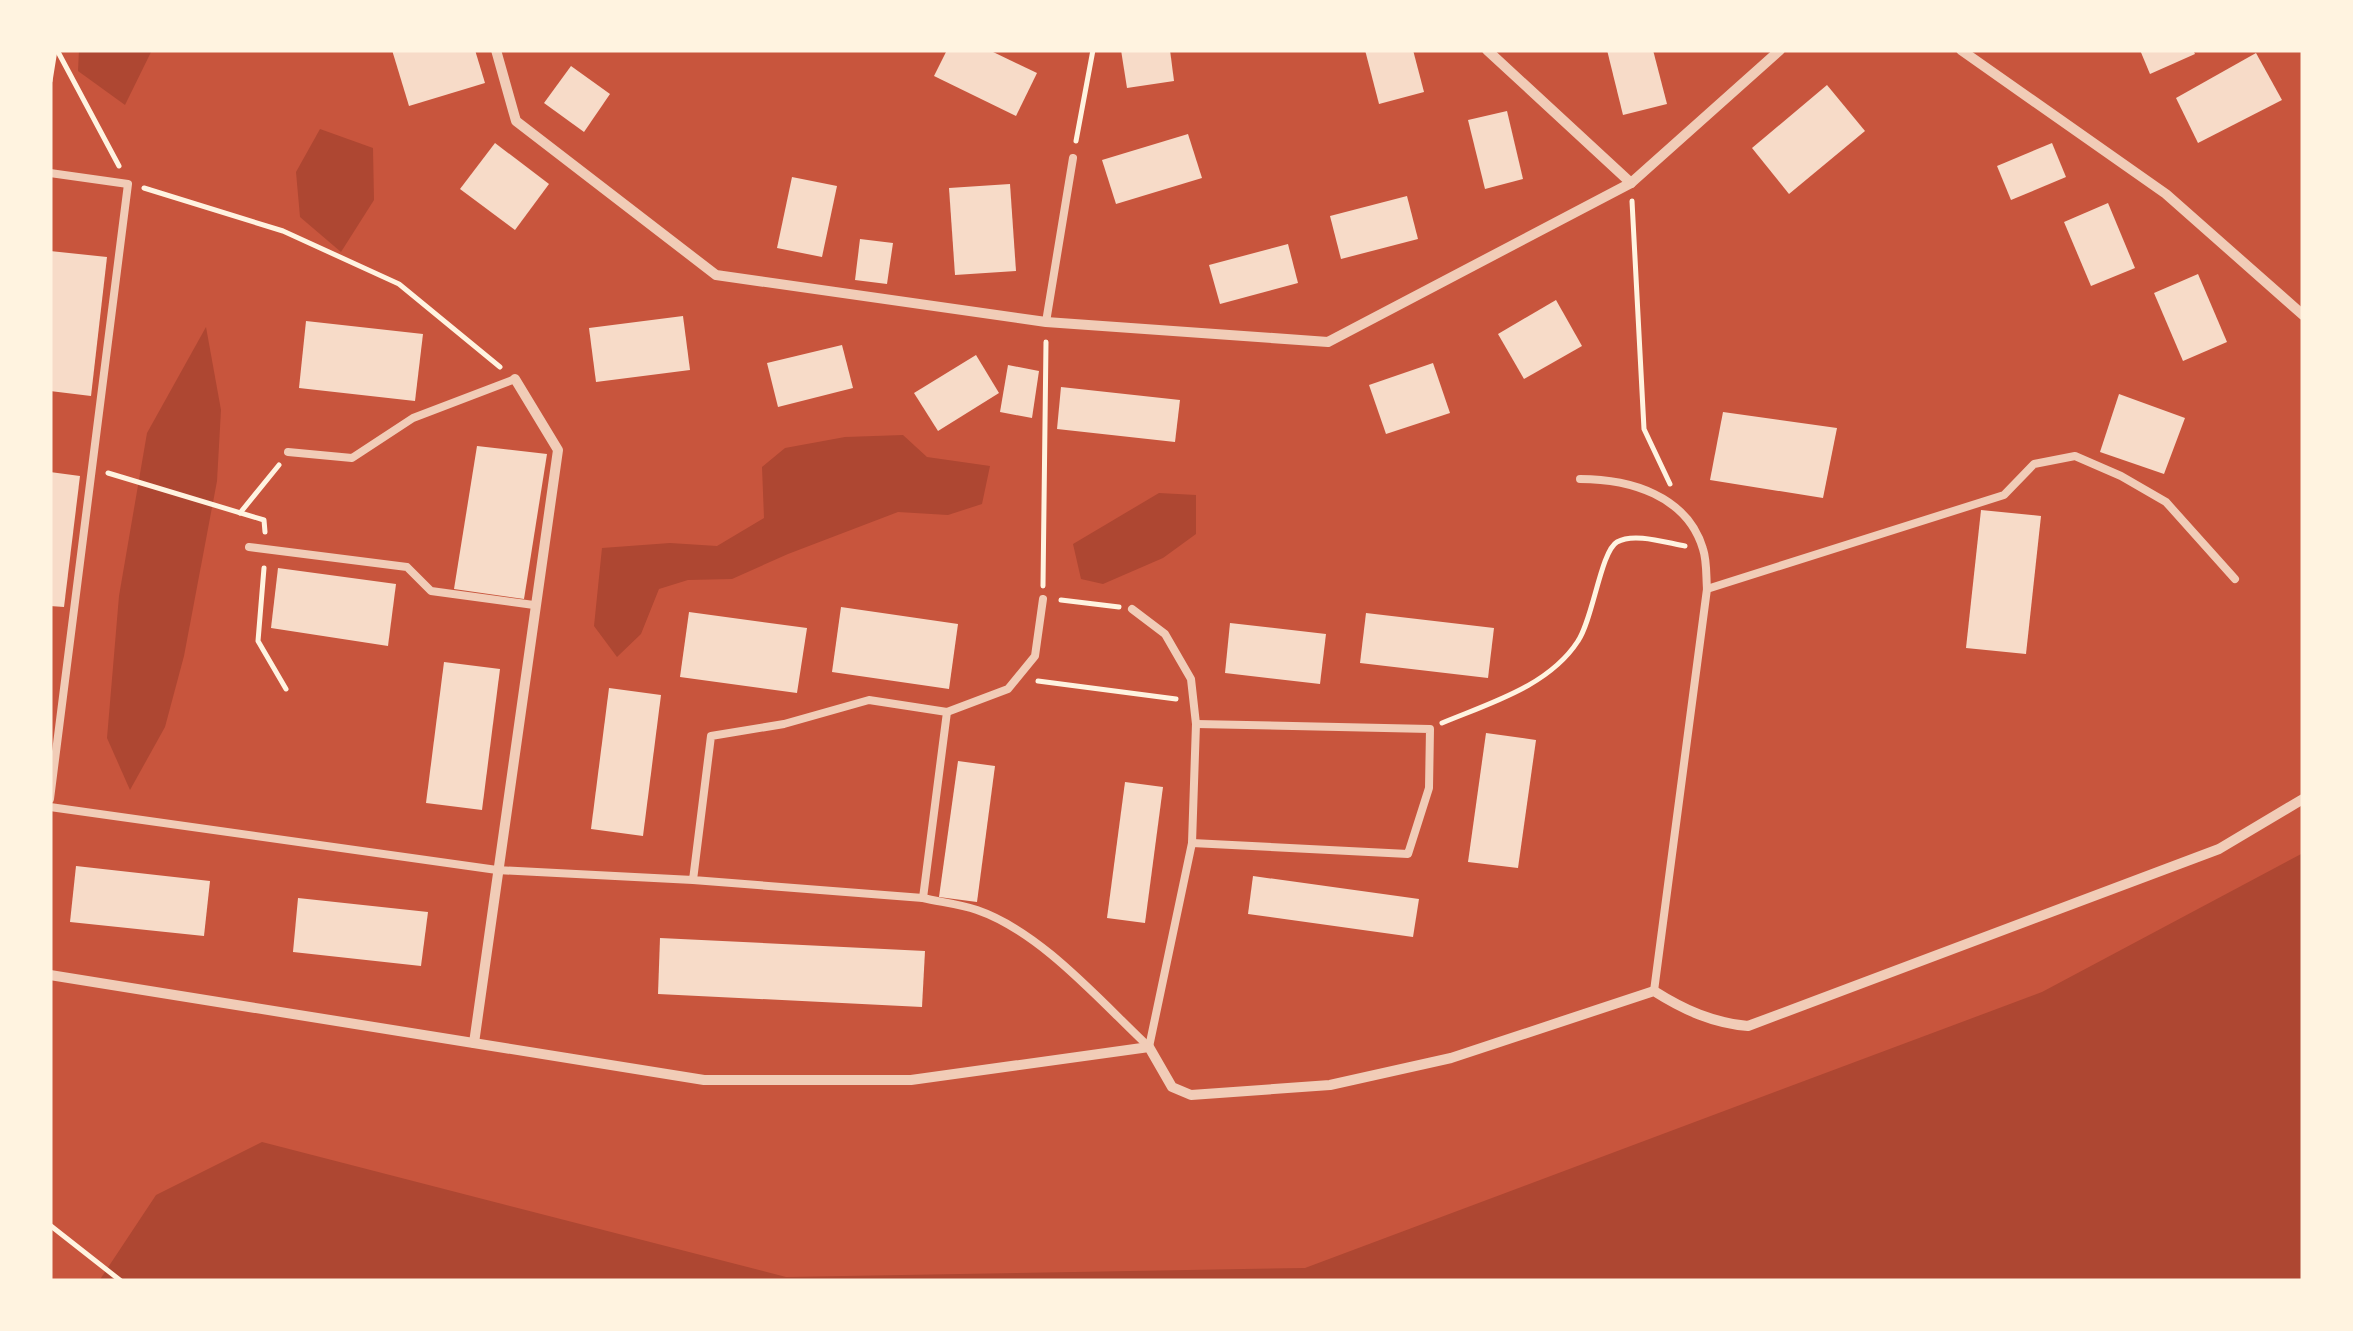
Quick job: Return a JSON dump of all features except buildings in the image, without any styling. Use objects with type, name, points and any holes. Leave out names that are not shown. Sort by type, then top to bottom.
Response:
[{"type":"street","points":[[496,50],[516,121],[716,274],[1046,322],[1328,342],[1632,183],[1780,50]]},
{"type":"street","points":[[1487,50],[1632,183]]},
{"type":"street","points":[[1961,50],[2166,194],[2303,315]]},
{"type":"street","points":[[474,1043],[558,450],[515,379]]},
{"type":"street","points":[[50,975],[704,1080],[911,1080],[1148,1047],[1172,1087],[1191,1095],[1330,1084],[1451,1058],[1654,992],[1684,1010],[1725,1024],[1748,1026],[2219,849],[2303,799]]},
{"type":"lane","points":[[1046,322],[1073,158]]},
{"type":"lane","points":[[50,173],[128,184],[50,799]]},
{"type":"lane","points":[[288,452],[352,458],[413,418],[515,379]]},
{"type":"lane","points":[[1707,589],[2004,494],[2034,464],[2075,456],[2166,502],[2235,579]]},
{"type":"lane","points":[[1580,478],[1637,485],[1684,514],[1703,548],[1707,589],[1654,992]]},
{"type":"lane","points":[[248,547],[407,567],[431,591],[534,604]]},
{"type":"lane","points":[[693,880],[711,736],[784,724],[870,700],[947,712],[1008,689],[1035,656],[1043,599]]},
{"type":"lane","points":[[1132,609],[1166,634],[1191,679],[1196,724],[1192,843],[1148,1047]]},
{"type":"lane","points":[[923,898],[947,712]]},
{"type":"lane","points":[[1192,843],[1408,854],[1429,788],[1430,729],[1196,724]]},
{"type":"lane","points":[[50,807],[497,870],[923,898],[978,910],[1056,960],[1148,1047]]},
{"type":"path","points":[[50,76],[56,50]]},
{"type":"path","points":[[56,50],[128,184],[284,231],[399,284],[515,379]]},
{"type":"path","points":[[1073,158],[1092,50]]},
{"type":"path","points":[[1632,183],[1644,429],[1684,514]]},
{"type":"path","points":[[1046,322],[1043,599],[1132,609]]},
{"type":"path","points":[[240,514],[288,452]]},
{"type":"path","points":[[91,467],[264,520],[266,548],[258,642],[286,689]]},
{"type":"path","points":[[1430,729],[1518,691],[1556,666],[1579,640],[1597,596],[1602,565],[1608,550],[1617,542],[1632,538],[1703,548]]},
{"type":"path","points":[[1017,678],[1194,701]]},
{"type":"path","points":[[51,1226],[121,1281]]},
{"type":"shaded area","points":[[79,50],[152,50],[125,105],[78,71]]},
{"type":"shaded area","points":[[320,129],[373,148],[374,200],[341,252],[300,217],[296,172]]},
{"type":"shaded area","points":[[206,327],[221,410],[217,481],[184,656],[165,727],[130,790],[107,738],[119,596],[147,433]]},
{"type":"shaded area","points":[[903,435],[927,457],[990,466],[982,504],[948,515],[898,512],[732,579],[688,580],[659,589],[641,634],[617,657],[594,626],[602,548],[670,543],[717,546],[764,518],[762,467],[785,448],[845,437]]},
{"type":"shaded area","points":[[1159,493],[1196,495],[1196,534],[1163,558],[1103,584],[1081,579],[1073,544]]},
{"type":"shaded area","points":[[2303,853],[2303,1281],[99,1281],[156,1195],[262,1142],[786,1277],[1305,1268],[2042,992]]}]
